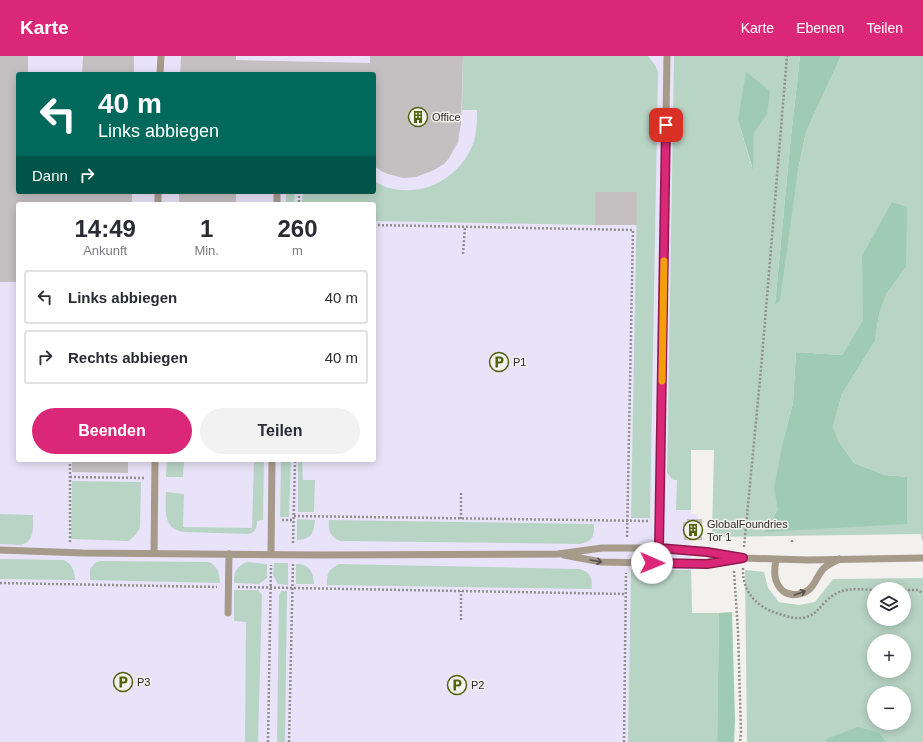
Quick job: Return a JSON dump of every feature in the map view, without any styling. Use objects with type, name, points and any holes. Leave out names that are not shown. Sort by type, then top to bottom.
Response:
[{"type":"lane","points":[[160,72],[161,56]]},
{"type":"lane","points":[[659,548],[667,56]]},
{"type":"lane","points":[[154,553],[155,462]]},
{"type":"lane","points":[[271,554],[272,462]]},
{"type":"lane","points":[[0,550],[293,555],[558,554],[602,548],[659,548],[707,552],[743,558],[923,558]]},
{"type":"lane","points":[[228,613],[229,554]]},
{"type":"lane","points":[[558,554],[601,562],[626,563],[707,564],[743,558]]},
{"type":"lane","points":[[776,559],[774,572],[777,583],[784,591],[793,595],[805,592],[813,586],[817,577],[824,568],[839,559]]},
{"type":"path","points":[[787,56],[761,369],[743,558],[743,576],[745,586],[750,596],[760,606],[777,614],[795,619],[816,613],[826,601],[837,592],[849,589],[867,590]]},
{"type":"path","points":[[376,225],[633,230],[627,548]]},
{"type":"path","points":[[463,254],[465,227]]},
{"type":"path","points":[[69,552],[70,462]]},
{"type":"path","points":[[289,742],[295,462]]},
{"type":"path","points":[[70,477],[154,478]]},
{"type":"path","points":[[461,492],[461,518]]},
{"type":"path","points":[[294,516],[659,521]]},
{"type":"path","points":[[268,742],[271,554]]},
{"type":"path","points":[[740,742],[738,631],[734,571],[743,558]]},
{"type":"path","points":[[624,742],[626,563]]},
{"type":"path","points":[[911,590],[917,590],[923,594]]},
{"type":"path","points":[[461,620],[461,591],[626,594]]},
{"type":"shaded area","points":[[0,56],[697,56],[691,514],[698,514],[698,537],[691,538],[692,613],[719,613],[717,742],[0,742]]},
{"type":"green space","points":[[463,56],[648,56],[658,71],[650,518],[631,518],[637,192],[595,192],[595,225],[376,221],[376,202],[302,202],[303,194],[376,194],[376,182],[389,188],[407,190],[432,186],[443,180],[453,173],[462,163],[469,153],[474,141],[477,126],[477,110],[462,110]]},
{"type":"green space","points":[[674,56],[800,56],[775,305],[806,132],[841,56],[923,56],[923,541],[921,534],[712,537],[714,450],[691,450],[691,510],[676,510],[677,480],[673,480],[667,473]],"holes":[[[767,115],[754,133],[752,168],[738,120]],[[906,267],[887,293],[879,314],[875,341],[842,394],[833,427],[839,442],[854,463],[885,475],[907,477],[764,531],[778,509],[783,441],[793,403],[796,352],[842,355],[863,320],[863,293]]]},
{"type":"green space","points":[[800,56],[841,56],[806,132],[798,170],[780,300],[775,305],[790,146]]},
{"type":"green space","points":[[746,72],[770,91],[767,115],[754,133],[753,170],[738,120]]},
{"type":"green space","points":[[286,194],[295,194],[294,202],[286,202]]},
{"type":"green space","points":[[892,202],[907,207],[906,267],[887,293],[879,314],[875,341],[842,394],[833,427],[839,442],[854,463],[885,475],[907,477],[907,524],[764,532],[778,509],[774,488],[783,441],[793,403],[796,352],[842,355],[863,320],[862,256]]},
{"type":"green space","points":[[167,462],[184,462],[183,477],[166,477]]},
{"type":"green space","points":[[254,462],[264,462],[263,520],[257,521],[255,530],[249,534],[185,532],[172,527],[167,518],[166,492],[184,494],[183,527],[252,528]]},
{"type":"green space","points":[[281,462],[291,462],[289,517],[280,517]]},
{"type":"green space","points":[[298,462],[302,462],[303,480],[315,480],[314,512],[298,512]]},
{"type":"green space","points":[[72,481],[141,482],[140,527],[138,532],[128,541],[71,539]]},
{"type":"green space","points":[[0,514],[33,515],[33,527],[30,539],[21,545],[0,544]]},
{"type":"green space","points":[[297,519],[315,520],[313,532],[309,537],[297,540]]},
{"type":"green space","points":[[329,520],[594,524],[594,528],[592,538],[580,544],[341,541],[334,538],[330,533]]},
{"type":"green space","points":[[0,559],[64,560],[72,568],[75,580],[0,579]]},
{"type":"green space","points":[[96,562],[209,562],[217,568],[220,583],[90,580],[90,569]]},
{"type":"green space","points":[[247,562],[267,564],[267,578],[259,584],[234,583],[234,575],[236,570]]},
{"type":"green space","points":[[274,563],[288,563],[288,585],[278,584],[273,575]]},
{"type":"green space","points":[[296,564],[305,565],[308,567],[312,572],[314,584],[296,584]]},
{"type":"green space","points":[[339,564],[579,569],[583,570],[590,576],[592,589],[327,585],[329,572],[332,568]]},
{"type":"green space","points":[[631,570],[691,570],[692,613],[719,613],[717,742],[628,742]]},
{"type":"green space","points":[[745,570],[764,572],[768,588],[779,602],[799,605],[815,602],[833,579],[923,578],[923,742],[886,742],[880,733],[826,739],[826,742],[747,742]]},
{"type":"green space","points":[[234,590],[258,590],[262,595],[258,742],[245,742],[246,622],[234,621]]},
{"type":"green space","points":[[281,591],[287,591],[285,742],[277,742],[279,596]]},
{"type":"green space","points":[[732,612],[735,720],[734,742],[717,742],[719,613]]},
{"type":"green space","points":[[858,727],[880,733],[886,742],[826,742],[826,739]]},
{"type":"building","points":[[0,56],[28,56],[28,72],[16,72],[16,194],[132,194],[132,202],[16,202],[16,282],[0,282]]},
{"type":"building","points":[[83,56],[134,56],[134,72],[82,72]]},
{"type":"building","name":"Office","points":[[181,56],[236,56],[236,60],[370,63],[370,56],[463,56],[461,124],[458,142],[444,164],[434,170],[416,177],[403,178],[388,174],[376,167],[376,72],[180,72]]},
{"type":"building","points":[[595,192],[637,192],[637,225],[595,225]]},
{"type":"building","points":[[179,194],[236,194],[236,202],[179,202]]},
{"type":"building","points":[[72,462],[128,462],[128,473],[72,472]]},
{"type":"building","points":[[687,519],[702,519],[702,540],[684,540],[683,522],[687,522]]},
{"type":"slow traffic","points":[[662,381],[664,261]]},
{"type":"place","name":"Office","points":[[418,117]]},
{"type":"place","name":"P1","points":[[499,362]]},
{"type":"place","name":"GlobalFoundries Tor 1","points":[[693,530]]},
{"type":"place","name":"P3","points":[[123,682]]},
{"type":"place","name":"P2","points":[[457,685]]},
{"type":"route","points":[[652,563],[707,564],[743,558],[707,552],[659,548],[666,125]]}]
